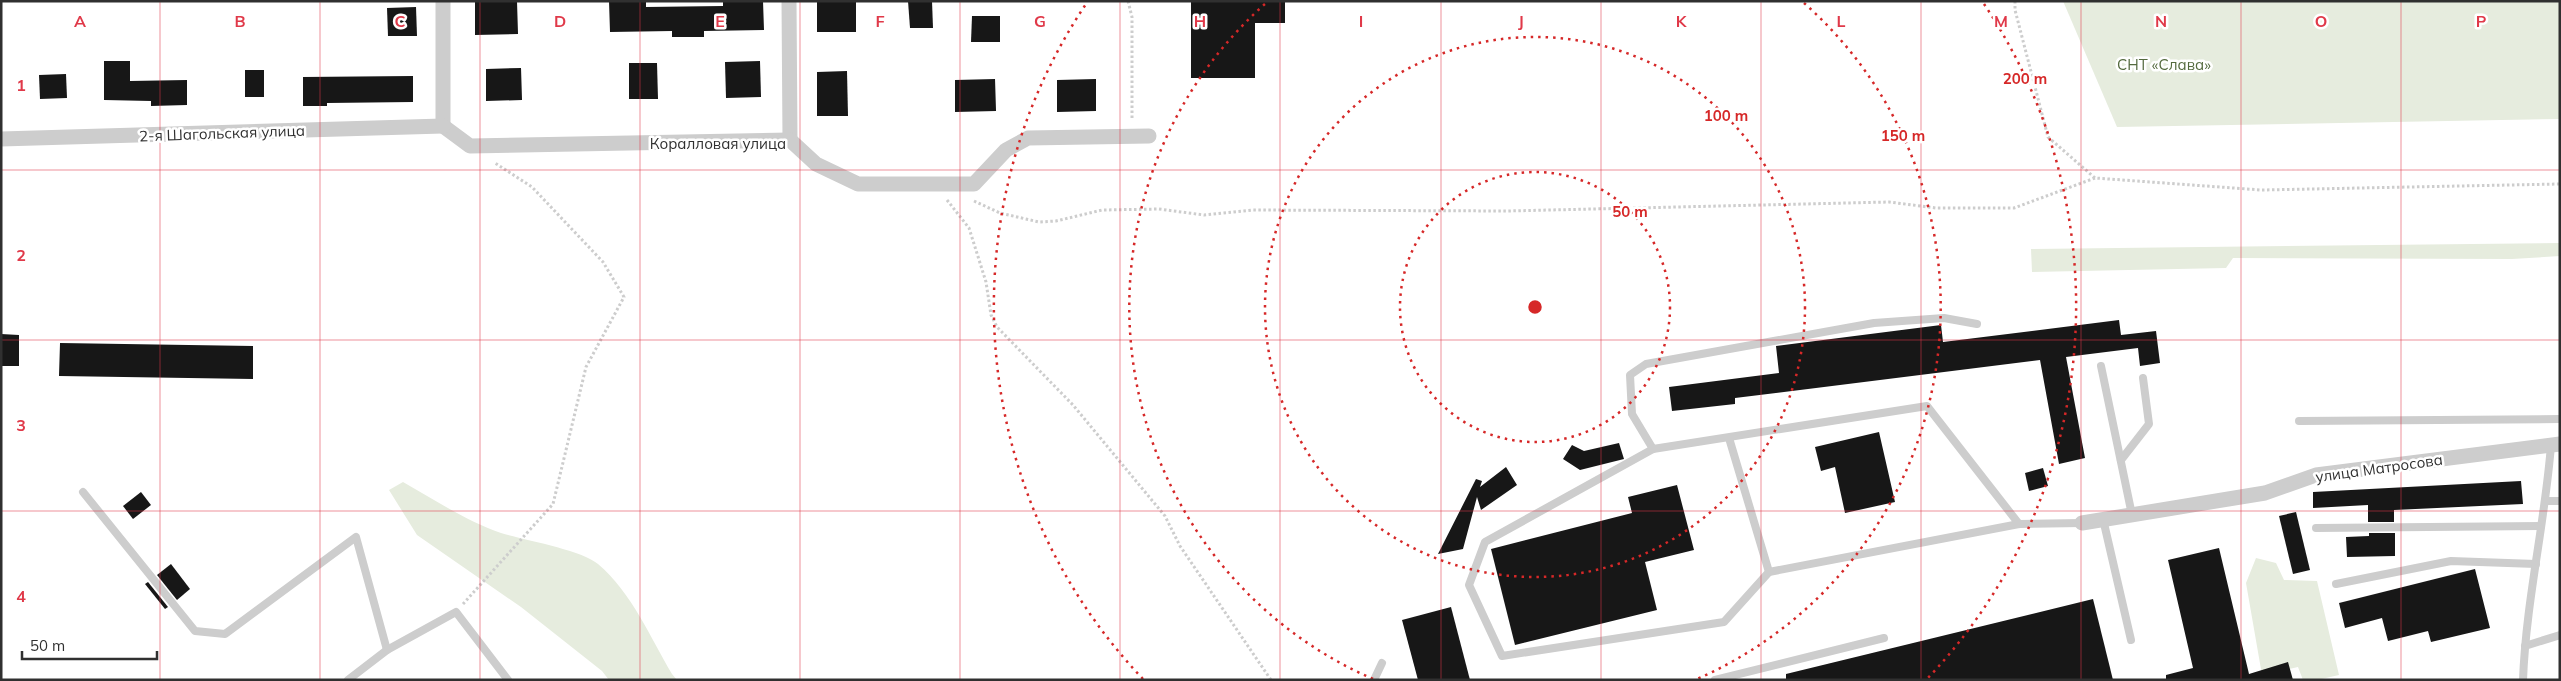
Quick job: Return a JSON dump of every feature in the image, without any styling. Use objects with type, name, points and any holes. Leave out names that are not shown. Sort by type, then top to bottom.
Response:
[{"type":"street","points":[[443,1],[444,126]]},
{"type":"street","points":[[789,1],[790,140]]},
{"type":"street","name":"2-я Шагольская улица","points":[[1,139],[444,126]]},
{"type":"street","name":"Коралловая улица","points":[[444,126],[470,146],[790,140],[816,164],[858,184],[974,184],[1006,150],[1028,138],[1149,136]]},
{"type":"street","name":"улица Матросова","points":[[2082,523],[2265,493],[2316,475],[2556,444]]},
{"type":"lane","points":[[1653,449],[1632,414],[1630,375],[1646,364],[1874,323],[1944,318],[1977,324]]},
{"type":"lane","points":[[2101,366],[2132,515]]},
{"type":"lane","points":[[2120,460],[2149,424],[2143,378]]},
{"type":"lane","points":[[2019,524],[1927,406],[1653,449],[1485,542],[1469,585],[1502,656],[1724,622],[1769,572],[2019,524],[2082,523]]},
{"type":"lane","points":[[2300,421],[2560,419]]},
{"type":"lane","points":[[1729,438],[1769,572]]},
{"type":"lane","points":[[2523,680],[2525,646],[2541,526],[2556,444]]},
{"type":"lane","points":[[83,492],[195,631],[225,634],[356,537],[387,650]]},
{"type":"lane","points":[[2545,500],[2560,501]]},
{"type":"lane","points":[[2103,520],[2131,640]]},
{"type":"lane","points":[[2316,528],[2541,526]]},
{"type":"lane","points":[[2336,584],[2451,561],[2536,564]]},
{"type":"lane","points":[[348,680],[387,650],[456,612],[508,680]]},
{"type":"lane","points":[[2525,646],[2560,635]]},
{"type":"lane","points":[[1715,680],[1884,638]]},
{"type":"lane","points":[[1374,680],[1382,663]]},
{"type":"path","points":[[1128,1],[1132,17],[1132,136]]},
{"type":"path","points":[[2016,1],[2015,10],[2048,137],[2094,178]]},
{"type":"path","points":[[456,612],[553,504],[586,367],[624,297],[603,262],[532,188],[493,161]]},
{"type":"path","points":[[968,199],[1000,213],[1039,222],[1056,221],[1102,210],[1159,209],[1204,215],[1253,210],[1508,211],[1889,202],[1936,208],[2014,208],[2094,178],[2261,190],[2560,184]]},
{"type":"path","points":[[937,185],[969,228],[986,282],[991,315],[998,326],[1073,405],[1165,516],[1180,546],[1271,680]]},
{"type":"green space","name":"СНТ «Слава»","points":[[2063,1],[2560,1],[2560,119],[2117,127]]},
{"type":"green space","points":[[2560,243],[2560,256],[2512,259],[2233,258],[2226,268],[2032,272],[2031,249]]},
{"type":"green space","points":[[403,482],[451,510],[488,528],[579,554],[598,564],[621,588],[631,602],[677,680],[609,680],[602,671],[521,607],[417,535],[389,490]]},
{"type":"green space","points":[[2256,558],[2276,563],[2284,580],[2317,581],[2339,675],[2317,680],[2303,680],[2298,667],[2262,675],[2246,583]]},
{"type":"building","points":[[475,1],[517,1],[518,34],[475,35]]},
{"type":"building","points":[[609,1],[646,1],[646,7],[723,6],[723,1],[763,1],[764,30],[704,31],[704,37],[672,37],[672,31],[610,32]]},
{"type":"building","points":[[817,1],[856,1],[856,32],[817,32]]},
{"type":"building","points":[[908,1],[932,1],[933,28],[910,28]]},
{"type":"building","points":[[1191,1],[1285,1],[1285,23],[1255,23],[1255,78],[1191,78]]},
{"type":"building","points":[[416,7],[417,36],[388,36],[387,8]]},
{"type":"building","points":[[972,16],[1000,16],[1000,42],[971,42]]},
{"type":"building","points":[[104,61],[130,61],[130,81],[187,80],[187,105],[151,106],[151,101],[104,100]]},
{"type":"building","points":[[760,61],[761,97],[726,98],[725,62]]},
{"type":"building","points":[[629,63],[657,63],[658,99],[629,99]]},
{"type":"building","points":[[521,68],[522,100],[486,101],[486,69]]},
{"type":"building","points":[[245,70],[264,70],[264,97],[245,97]]},
{"type":"building","points":[[847,71],[848,116],[817,116],[817,72]]},
{"type":"building","points":[[66,74],[67,98],[40,99],[39,75]]},
{"type":"building","points":[[413,76],[413,102],[327,103],[327,106],[303,106],[303,77]]},
{"type":"building","points":[[995,79],[996,111],[955,112],[955,80]]},
{"type":"building","points":[[1096,79],[1096,111],[1057,112],[1057,80]]},
{"type":"building","points":[[2119,320],[2121,335],[2156,331],[2160,363],[2140,366],[2138,348],[2066,357],[2085,458],[2059,464],[2040,360],[1735,398],[1735,404],[1672,411],[1669,387],[1779,373],[1776,346],[1941,325],[1943,342]]},
{"type":"building","points":[[1,334],[19,335],[19,366],[1,366]]},
{"type":"building","points":[[60,343],[253,346],[253,379],[59,376]]},
{"type":"building","points":[[1879,432],[1895,502],[1845,513],[1835,467],[1821,471],[1815,447]]},
{"type":"building","points":[[1619,443],[1624,459],[1580,470],[1563,459],[1572,445],[1584,451]]},
{"type":"building","points":[[1506,467],[1517,485],[1481,510],[1477,497],[1463,549],[1438,554],[1476,479],[1482,481],[1480,487]]},
{"type":"building","points":[[2043,468],[2048,486],[2029,491],[2025,473]]},
{"type":"building","points":[[2521,481],[2523,504],[2394,510],[2394,522],[2368,522],[2368,505],[2313,508],[2313,492]]},
{"type":"building","points":[[1677,485],[1694,550],[1645,562],[1657,610],[1515,645],[1491,549],[1632,513],[1628,497]]},
{"type":"building","points":[[141,492],[151,505],[133,519],[123,506]]},
{"type":"building","points":[[2296,512],[2310,570],[2293,574],[2279,516]]},
{"type":"building","points":[[2369,533],[2395,533],[2395,556],[2347,557],[2346,537],[2369,536]]},
{"type":"building","points":[[2219,548],[2249,674],[2288,662],[2293,680],[2166,680],[2166,675],[2193,668],[2168,560]]},
{"type":"building","points":[[171,564],[190,589],[177,600],[157,575]]},
{"type":"building","points":[[2475,569],[2490,628],[2431,642],[2428,631],[2388,641],[2382,618],[2345,628],[2339,603]]},
{"type":"building","points":[[148,582],[168,607],[165,609],[145,584]]},
{"type":"building","points":[[2093,599],[2113,680],[1786,680],[1786,674]]},
{"type":"building","points":[[1451,607],[1470,680],[1418,680],[1402,620]]}]
